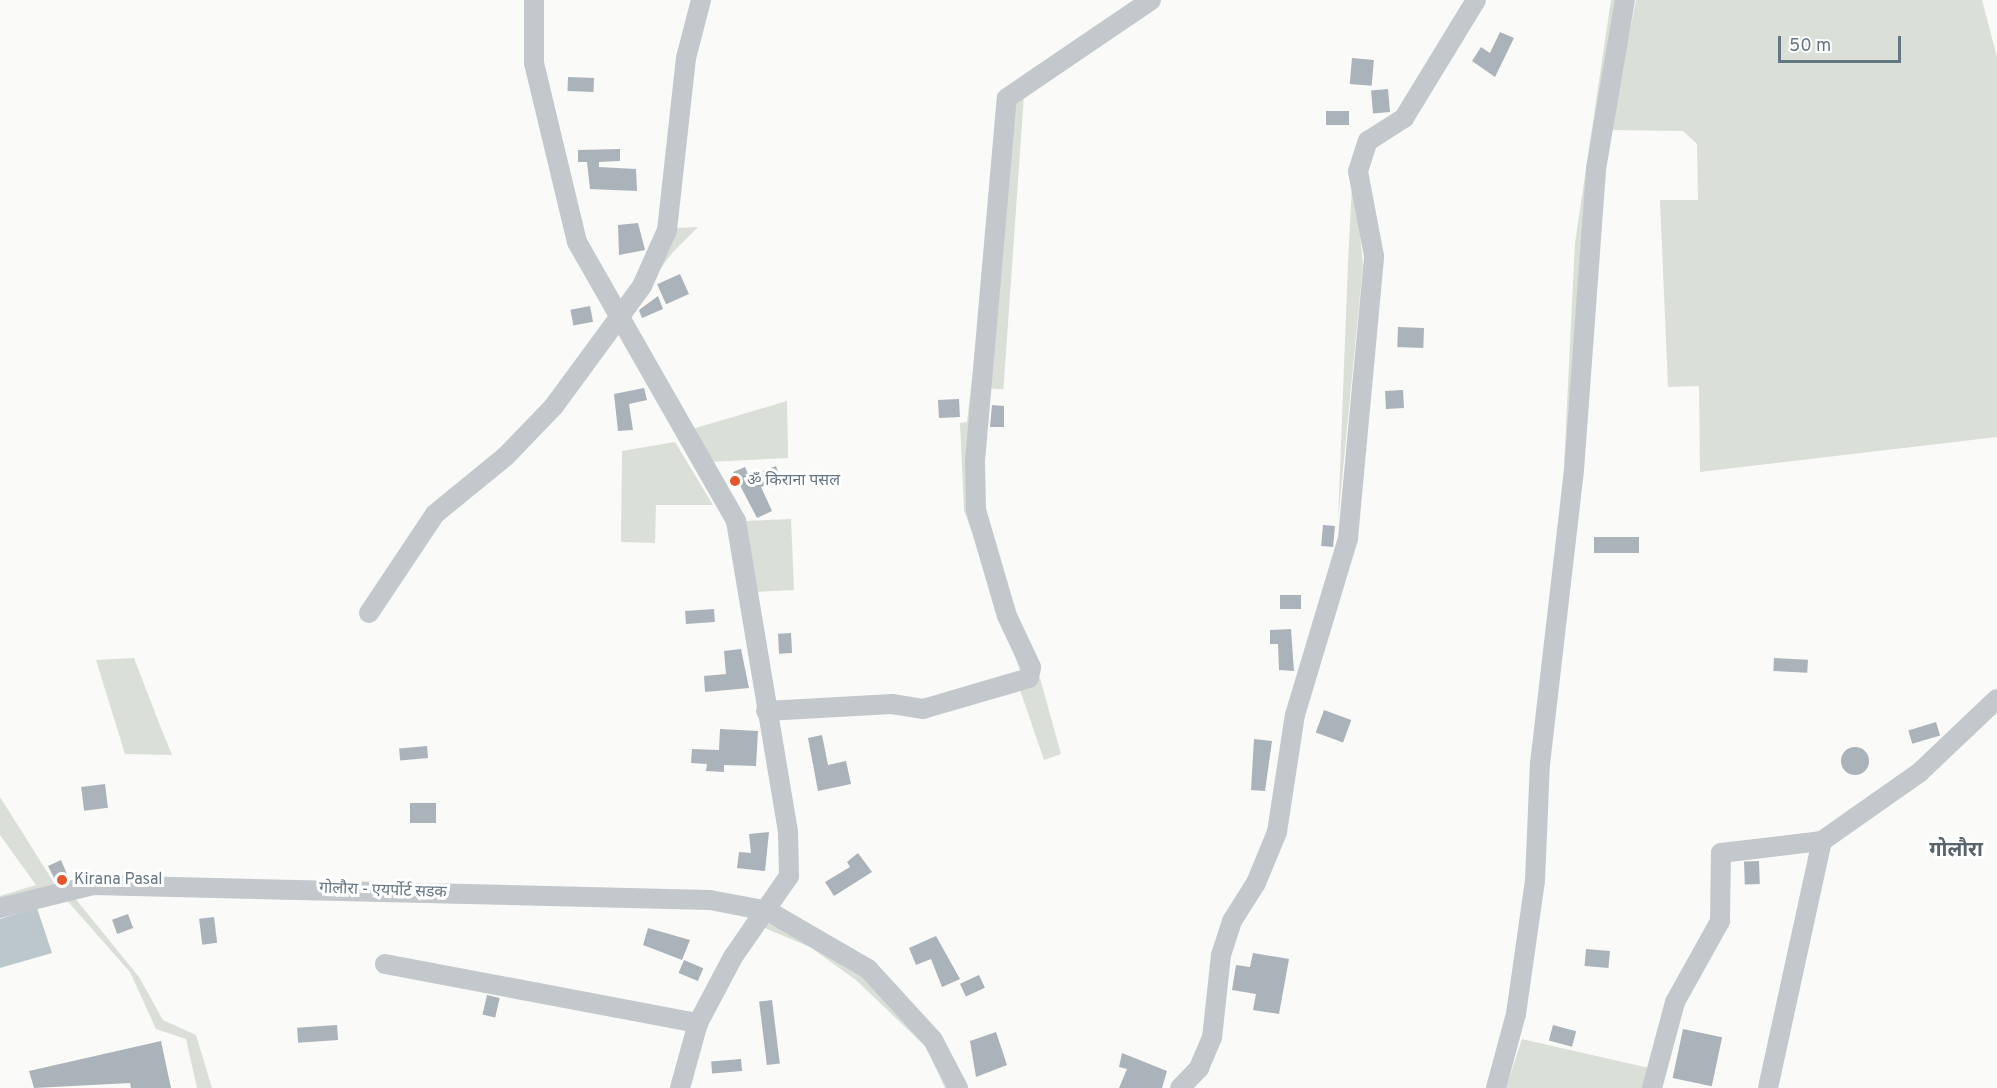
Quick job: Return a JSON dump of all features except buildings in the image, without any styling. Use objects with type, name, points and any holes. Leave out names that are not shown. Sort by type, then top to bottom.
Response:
[{"type":"street","points":[[534,0],[534,63],[574,232],[617,317],[736,521],[788,832],[789,876],[768,911],[733,957],[698,1023],[680,1088]]},
{"type":"street","points":[[369,613],[435,514],[505,457],[554,406],[642,285],[667,230],[686,58],[701,0]]},
{"type":"street","points":[[766,711],[892,704],[923,709],[1029,678],[1031,667],[1007,616],[976,510],[975,462],[1007,98],[1151,0]]},
{"type":"street","points":[[1180,1088],[1199,1068],[1212,1038],[1213,997],[1226,938],[1276,832],[1294,715],[1348,538],[1374,256],[1358,171],[1368,141],[1404,118],[1476,0]]},
{"type":"street","points":[[1496,1088],[1516,1014],[1534,881],[1540,764],[1574,470],[1596,169],[1625,0]]},
{"type":"street","points":[[1652,1088],[1675,1002],[1720,921],[1721,854],[1822,841],[1920,772],[1997,699]]},
{"type":"street","points":[[1768,1088],[1822,841]]},
{"type":"street","name":"गोलौरा - एयर्पोर्ट सडक","points":[[0,908],[93,885],[710,900],[768,911],[868,969],[933,1040],[958,1088]]},
{"type":"street","points":[[385,964],[698,1023]]},
{"type":"shaded area","points":[[1611,0],[1617,0],[1581,244],[1563,486],[1575,243]]},
{"type":"shaded area","points":[[1636,0],[1982,0],[1997,57],[1997,437],[1700,472],[1699,386],[1668,387],[1660,200],[1698,200],[1697,144],[1683,131],[1610,130]]},
{"type":"shaded area","points":[[1005,94],[1024,95],[1003,389],[984,388]]},
{"type":"shaded area","points":[[1353,165],[1363,265],[1338,521],[1348,263]]},
{"type":"shaded area","points":[[698,227],[673,252],[645,289],[676,228]]},
{"type":"shaded area","points":[[987,246],[971,460],[1026,666],[1020,671],[964,510],[960,423],[967,422]]},
{"type":"shaded area","points":[[787,401],[788,458],[708,462],[689,430]]},
{"type":"shaded area","points":[[675,442],[713,505],[656,505],[655,543],[621,542],[622,451]]},
{"type":"shaded area","points":[[791,519],[794,590],[754,592],[744,521]]},
{"type":"shaded area","points":[[134,658],[172,755],[125,754],[96,660]]},
{"type":"shaded area","points":[[1040,678],[1061,754],[1044,760],[1019,687]]},
{"type":"shaded area","points":[[0,797],[56,886],[0,902],[0,896],[36,885],[0,835]]},
{"type":"shaded area","points":[[63,896],[74,897],[139,977],[163,1020],[196,1035],[212,1088],[197,1088],[186,1039],[156,1029],[130,972]]},
{"type":"shaded area","points":[[37,908],[52,953],[0,968],[0,919]]},
{"type":"shaded area","points":[[768,923],[816,943],[862,976],[927,1044],[951,1088],[945,1088],[926,1047],[856,980],[810,947],[762,927]]},
{"type":"shaded area","points":[[1522,1039],[1649,1068],[1644,1088],[1506,1088]]},
{"type":"place","name":"ॐ किराना पसल","points":[[735,481]]},
{"type":"place","name":"Kirana Pasal","points":[[62,880]]},
{"type":"district","name":"गोलौरा","points":[[1956,851]]}]
